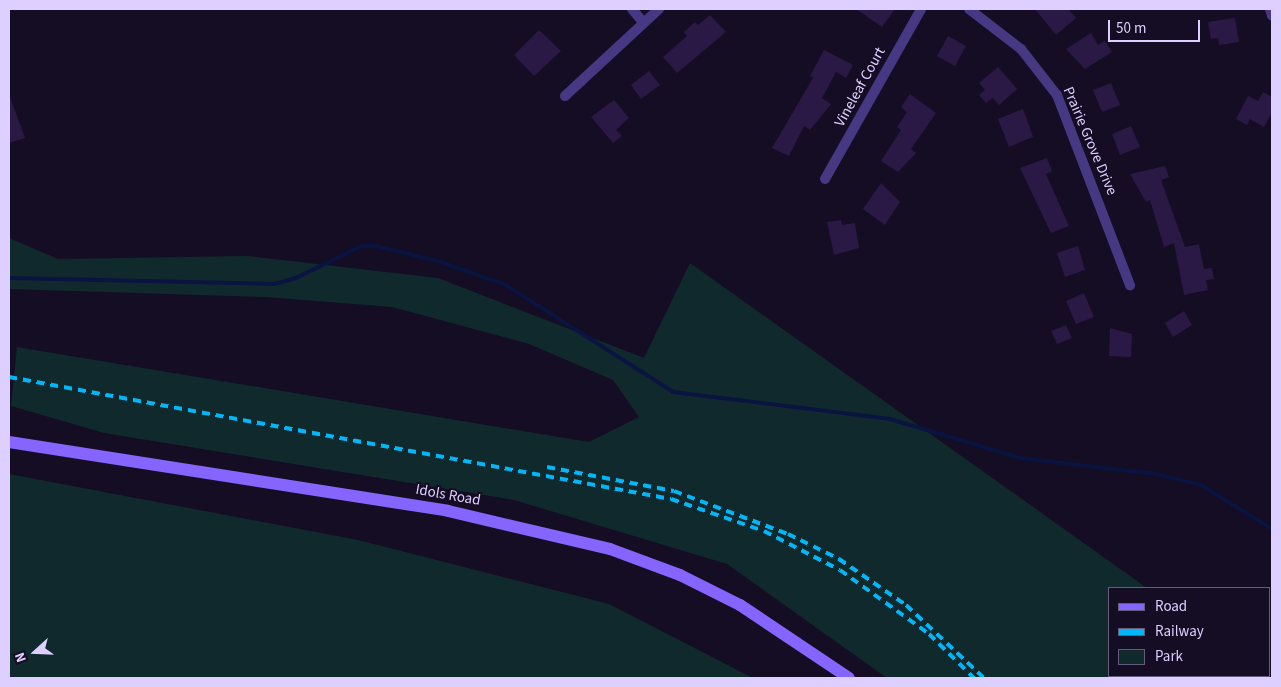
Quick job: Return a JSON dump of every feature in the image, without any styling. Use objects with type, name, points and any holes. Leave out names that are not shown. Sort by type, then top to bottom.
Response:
[{"type":"main road","name":"Idols Road","points":[[9,442],[448,511],[610,549],[680,575],[740,606],[849,678]]},
{"type":"street","points":[[632,9],[644,22]]},
{"type":"street","points":[[565,96],[659,9]]},
{"type":"street","name":"Vineleaf Court","points":[[825,179],[921,9]]},
{"type":"street","name":"Prairie Grove Drive","points":[[970,9],[1021,49],[1057,95],[1130,285]]},
{"type":"street","points":[[1270,9],[1272,16]]},
{"type":"green space","points":[[9,238],[58,259],[247,256],[438,278],[644,358],[690,263],[1146,587],[1108,587],[1108,677],[1272,678],[887,678],[727,564],[514,500],[104,433],[11,406],[17,347],[589,442],[639,417],[613,380],[529,344],[392,307],[266,297],[9,289]]},
{"type":"green space","points":[[9,474],[358,540],[609,604],[753,678],[9,678]]},
{"type":"building","points":[[856,9],[895,9],[882,27]]},
{"type":"building","points":[[1035,9],[1068,9],[1076,18],[1056,35]]},
{"type":"building","points":[[710,15],[726,32],[677,73],[663,57],[687,36],[684,32],[695,22],[698,25]]},
{"type":"building","points":[[1235,18],[1239,42],[1219,45],[1218,38],[1211,39],[1208,22]]},
{"type":"building","points":[[539,30],[561,51],[534,76],[514,55]]},
{"type":"building","points":[[1091,33],[1098,45],[1105,41],[1112,52],[1085,69],[1066,49]]},
{"type":"building","points":[[948,36],[966,46],[955,66],[937,56]]},
{"type":"building","points":[[824,50],[853,65],[846,78],[836,72],[822,98],[831,104],[810,130],[804,126],[789,156],[772,148],[813,78],[810,76]]},
{"type":"building","points":[[998,67],[1017,89],[999,105],[993,98],[986,103],[979,95],[985,90],[979,83]]},
{"type":"building","points":[[649,71],[660,85],[641,99],[631,85]]},
{"type":"building","points":[[1111,83],[1120,105],[1102,112],[1093,90]]},
{"type":"building","points":[[1263,92],[1272,97],[1272,112],[1264,127],[1250,119],[1247,125],[1236,119],[1248,96],[1258,101]]},
{"type":"building","points":[[9,94],[25,138],[9,143]]},
{"type":"building","points":[[910,94],[936,113],[911,149],[916,153],[898,172],[881,161],[901,130],[897,127],[907,112],[901,107]]},
{"type":"building","points":[[614,100],[629,118],[616,130],[622,136],[613,143],[591,117]]},
{"type":"building","points":[[1023,109],[1033,137],[1009,147],[998,119]]},
{"type":"building","points":[[1131,126],[1140,147],[1120,155],[1112,134]]},
{"type":"building","points":[[1047,158],[1052,171],[1046,174],[1069,226],[1051,233],[1020,168]]},
{"type":"building","points":[[1165,166],[1169,177],[1161,180],[1185,247],[1199,244],[1204,269],[1212,268],[1214,279],[1206,280],[1208,290],[1184,295],[1174,243],[1164,247],[1150,200],[1146,202],[1130,174]]},
{"type":"building","points":[[881,183],[900,202],[885,225],[863,209]]},
{"type":"building","points":[[841,220],[842,225],[855,223],[859,248],[834,255],[827,222]]},
{"type":"building","points":[[1078,246],[1085,270],[1065,277],[1057,253]]},
{"type":"building","points":[[1084,293],[1094,317],[1076,324],[1066,301]]},
{"type":"building","points":[[1184,311],[1192,325],[1173,337],[1165,323]]},
{"type":"building","points":[[1066,325],[1072,338],[1057,344],[1051,331]]},
{"type":"building","points":[[1110,328],[1132,334],[1131,357],[1109,356]]},
{"type":"waterway","points":[[9,278],[274,284],[296,278],[361,246],[376,246],[438,261],[506,285],[673,392],[890,419],[1020,458],[1156,474],[1201,485],[1272,529]]},
{"type":"railway","points":[[9,377],[671,499],[764,531],[840,570],[929,634],[974,678]]},
{"type":"railway","points":[[547,467],[674,491],[788,534],[839,559],[906,605],[984,678]]}]
